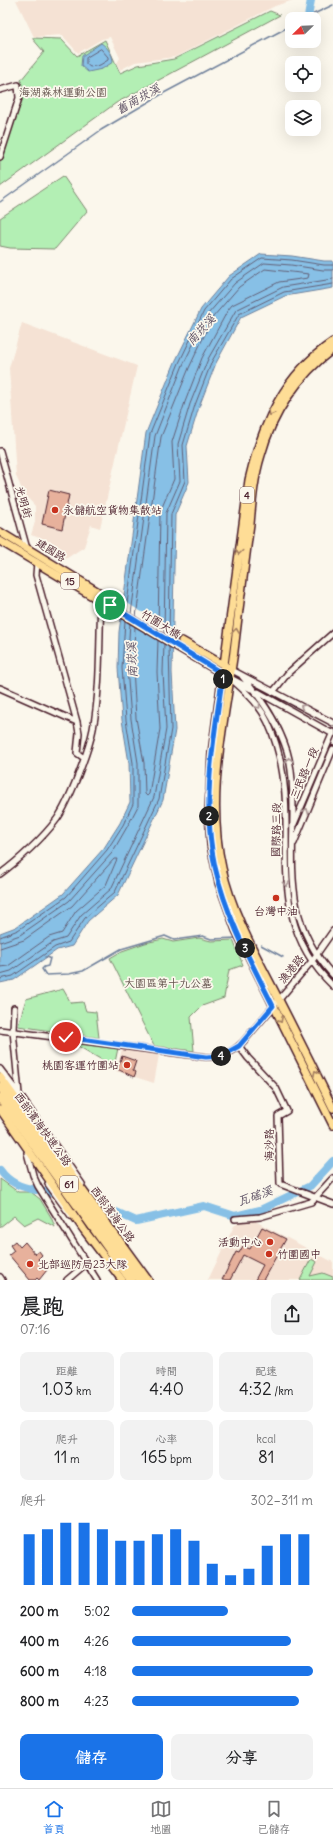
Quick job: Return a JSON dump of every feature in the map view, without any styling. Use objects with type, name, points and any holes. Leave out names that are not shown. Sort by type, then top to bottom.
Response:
[{"type":"highway","name":"西部濱海快速公路","points":[[0,1087],[140,1280]]},
{"type":"highway","name":"西部濱海快速公路","points":[[0,1098],[131,1280]]},
{"type":"main road","name":"4","points":[[333,342],[319,351],[291,380],[268,418],[257,447],[249,480],[212,753],[209,788],[211,845],[214,866],[223,897],[236,930],[333,1125]]},
{"type":"main road","name":"4","points":[[333,350],[323,357],[304,375],[286,399],[274,422],[261,455],[253,492],[232,670],[216,780],[215,812],[217,843],[222,869],[236,910],[257,958],[333,1108]]},
{"type":"main road","name":"建國路","points":[[0,532],[27,547],[110,602]]},
{"type":"main road","name":"建國路","points":[[0,541],[101,600],[110,602]]},
{"type":"main road","name":"竹圍大橋","points":[[110,602],[182,645]]},
{"type":"main road","name":"15","points":[[182,645],[232,670]]},
{"type":"main road","name":"15","points":[[182,645],[223,674]]},
{"type":"main road","name":"西部濱海公路","points":[[0,1077],[138,1268]]},
{"type":"main road","name":"61","points":[[0,1109],[84,1230],[122,1280]]},
{"type":"main road","name":"61","points":[[138,1268],[148,1280]]},
{"type":"street","points":[[0,90],[18,85],[20,98],[0,157]]},
{"type":"street","name":"光明街","points":[[0,451],[30,558]]},
{"type":"street","points":[[37,562],[36,576],[77,722],[79,733],[77,753],[84,758]]},
{"type":"street","points":[[0,874],[25,852],[56,819],[65,804],[84,758],[93,730],[97,698],[101,600]]},
{"type":"street","points":[[273,692],[288,673],[333,633]]},
{"type":"street","points":[[232,670],[333,723]]},
{"type":"street","points":[[223,674],[333,733]]},
{"type":"street","name":"國際路三段","points":[[242,676],[263,700],[274,720],[287,751],[292,780],[292,886],[294,897],[304,932],[314,957],[333,975]]},
{"type":"street","name":"國際路三段","points":[[230,678],[259,706],[275,740],[285,785],[286,879],[290,912],[296,929],[333,986]]},
{"type":"street","points":[[0,688],[77,722]]},
{"type":"street","name":"三民路一段","points":[[286,845],[333,733]]},
{"type":"street","name":"三民路一段","points":[[292,848],[307,809],[333,750]]},
{"type":"street","name":"漁港路","points":[[0,1030],[206,1057],[221,1056],[239,1046],[279,1000],[333,931]]},
{"type":"street","points":[[14,1008],[13,1031],[20,1094]]},
{"type":"street","name":"海沙路","points":[[239,1046],[276,1088],[286,1111],[278,1116],[280,1137],[278,1174],[280,1184],[313,1197]]},
{"type":"street","points":[[0,1069],[20,1094],[138,1268]]},
{"type":"street","points":[[0,1114],[66,1211],[84,1230]]},
{"type":"street","points":[[27,1153],[33,1175],[38,1186],[97,1280]]},
{"type":"street","points":[[235,1219],[260,1217],[311,1202],[313,1197],[333,1178]]},
{"type":"street","points":[[313,1197],[333,1204]]},
{"type":"street","points":[[67,1280],[87,1263]]},
{"type":"shaded area","points":[[16,0],[293,0],[275,6],[175,57],[135,62],[120,70],[117,63],[120,58],[110,37],[102,39],[78,53],[62,35],[34,37]]},
{"type":"shaded area","points":[[22,323],[137,366],[100,528],[91,525],[84,547],[67,558],[50,550],[52,542],[31,535],[35,522],[35,506],[24,494],[16,476],[9,368]]},
{"type":"shaded area","points":[[122,1049],[159,1055],[154,1083],[116,1071]]},
{"type":"shaded area","name":"竹圍國中","points":[[241,1221],[255,1221],[333,1262],[333,1280],[208,1280],[234,1226]]},
{"type":"green space","name":"海湖森林運動公園","points":[[270,11],[280,15],[116,103],[0,187],[0,161],[24,95],[21,80],[44,52],[32,38],[61,39],[77,56],[105,40],[120,73],[138,65],[174,59]]},
{"type":"green space","points":[[63,176],[87,211],[55,249],[10,248],[0,246],[0,218]]},
{"type":"green space","name":"大園區第十九公墓","points":[[199,938],[211,941],[233,940],[243,965],[229,970],[224,998],[202,1006],[191,1017],[194,1051],[154,1046],[110,958],[122,951],[145,943],[163,939],[173,942]]},
{"type":"green space","points":[[63,989],[71,1003],[83,1002],[86,1011],[96,1012],[99,1038],[18,1026],[26,999]]},
{"type":"green space","points":[[71,1042],[118,1048],[114,1067]]},
{"type":"green space","points":[[0,1179],[18,1192],[31,1192],[40,1199],[55,1227],[38,1218],[24,1225],[14,1216],[0,1227]]},
{"type":"green space","points":[[311,1259],[317,1262],[310,1276],[323,1273],[333,1277],[333,1280],[300,1280]]},
{"type":"water","points":[[101,43],[109,51],[113,62],[102,69],[88,72],[81,66],[82,56]]},
{"type":"water","name":"南崁溪","points":[[261,254],[333,261],[333,288],[285,296],[241,317],[216,363],[199,407],[187,446],[189,482],[175,515],[172,672],[175,730],[163,800],[118,895],[88,921],[72,946],[57,950],[14,980],[0,983],[0,933],[16,927],[63,894],[104,848],[120,823],[130,802],[129,763],[122,720],[118,668],[119,632],[146,433],[175,362],[201,309],[229,276]]},
{"type":"pier","points":[[122,600],[175,632],[175,648],[120,615]]},
{"type":"building","name":"永儲航空貨物集散站","points":[[49,490],[69,495],[62,529],[42,524]]},
{"type":"building","name":"桃園客運竹圍站","points":[[122,1056],[136,1061],[133,1070],[136,1072],[134,1077],[117,1069]]},
{"type":"building","points":[[262,1227],[286,1239],[263,1280],[255,1280],[263,1265],[243,1255],[230,1280],[222,1280],[236,1252],[239,1253],[243,1246],[250,1249]]},
{"type":"building","name":"北部巡防局23大隊","points":[[15,1241],[20,1247],[25,1242],[35,1254],[39,1251],[42,1255],[38,1259],[47,1270],[39,1280],[37,1278],[35,1280],[30,1280],[9,1255],[14,1251],[10,1245]]},
{"type":"waterway","points":[[309,12],[311,0]]},
{"type":"waterway","name":"舊南崁溪","points":[[318,12],[333,5]]},
{"type":"waterway","name":"舊南崁溪","points":[[0,202],[101,130],[162,94],[285,29]]},
{"type":"waterway","points":[[45,957],[50,958],[48,966],[42,969],[46,975],[69,974],[83,971],[121,949],[165,936],[174,940],[203,936],[211,939],[238,938]]},
{"type":"waterway","points":[[261,945],[283,957]]},
{"type":"waterway","name":"瓦磘溪","points":[[104,1214],[116,1212],[136,1221],[204,1206],[235,1216],[260,1210],[310,1186],[333,1161]]},
{"type":"waterway","points":[[0,1170],[7,1178],[16,1184],[36,1190]]},
{"type":"waterway","points":[[44,1192],[50,1193]]},
{"type":"place","name":"永儲航空貨物集散站","points":[[55,510]]},
{"type":"place","name":"台灣中油","points":[[276,898]]},
{"type":"place","name":"桃園客運竹圍站","points":[[127,1065]]},
{"type":"place","name":"活動中心","points":[[270,1242]]},
{"type":"place","name":"竹圍國中","points":[[269,1254]]},
{"type":"place","name":"北部巡防局23大隊","points":[[30,1264]]},
{"type":"route","points":[[66,1037],[206,1057],[221,1056],[239,1046],[273,1006],[236,930],[223,897],[214,866],[209,830],[209,788],[212,753],[223,674],[110,605]]}]
